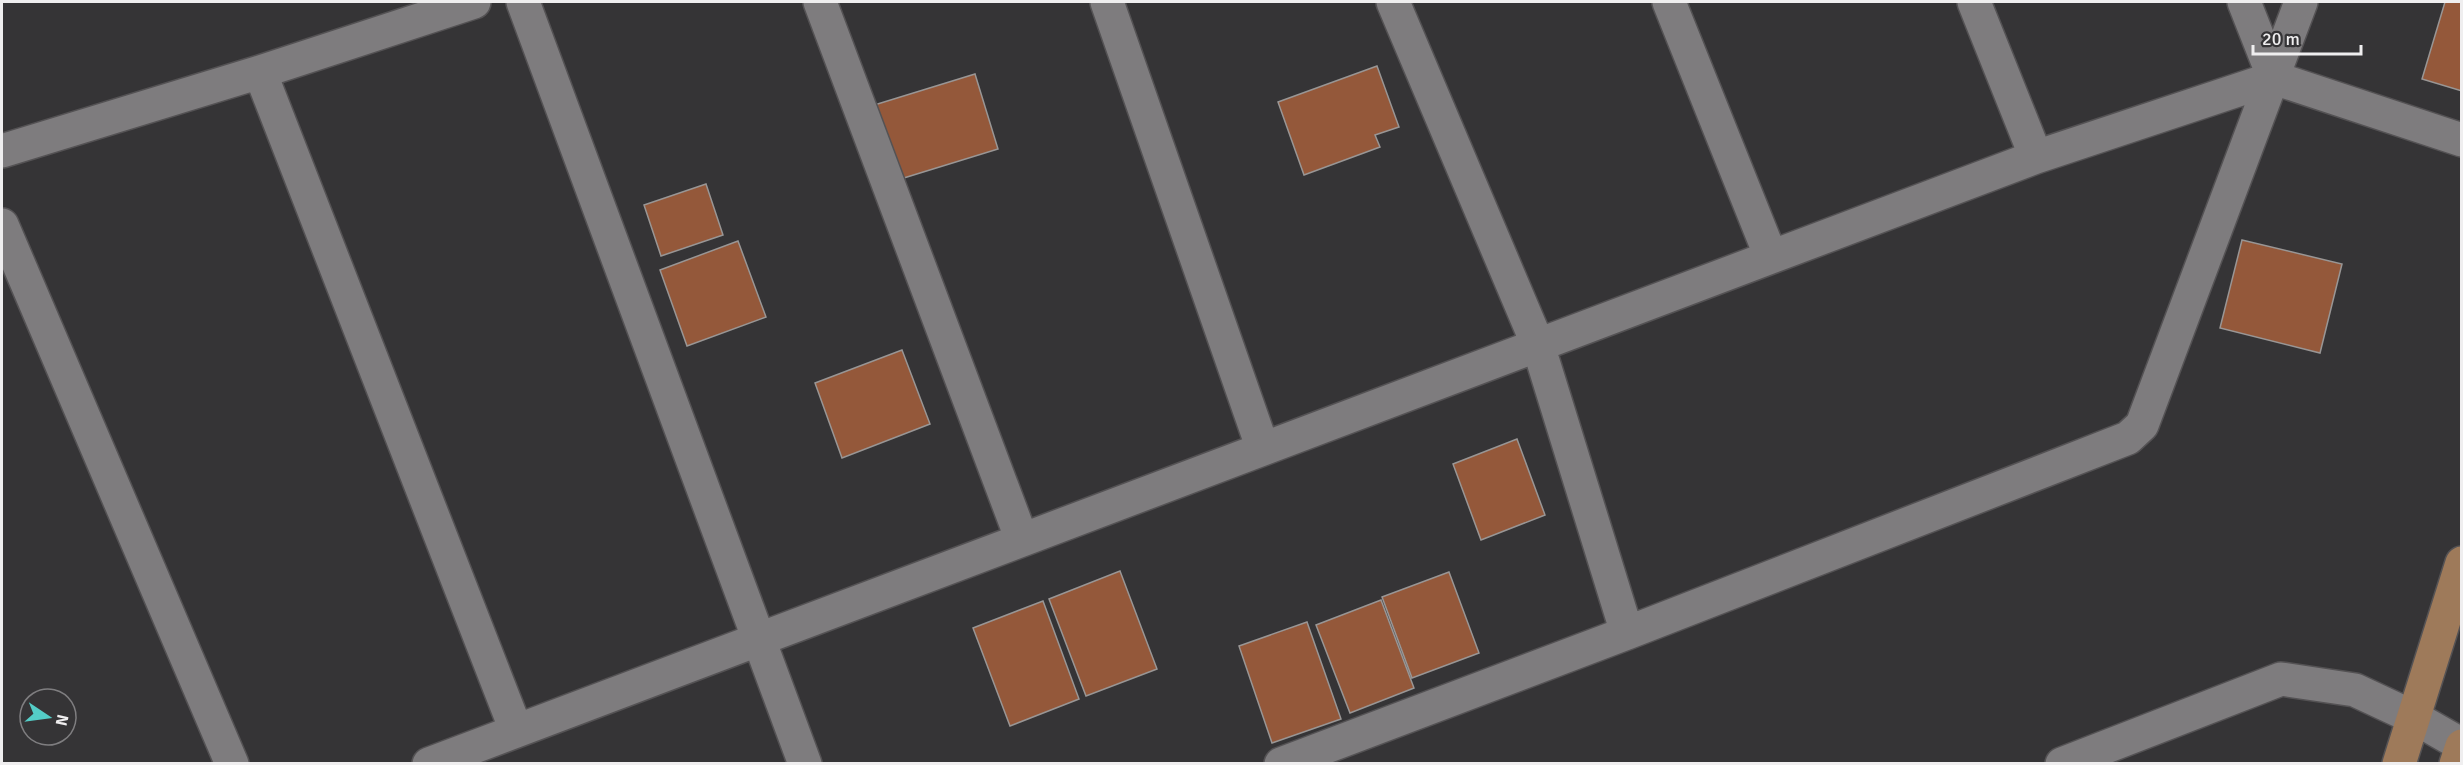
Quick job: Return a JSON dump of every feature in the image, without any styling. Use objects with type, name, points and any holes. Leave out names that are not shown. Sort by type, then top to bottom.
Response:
[{"type":"street","points":[[2,151],[260,72],[474,2]]},
{"type":"street","points":[[523,2],[805,764]]},
{"type":"street","points":[[820,2],[1022,540]]},
{"type":"street","points":[[1107,2],[1263,448]]},
{"type":"street","points":[[1393,2],[1538,345],[1627,633]]},
{"type":"street","points":[[1669,2],[1771,257]]},
{"type":"street","points":[[1974,2],[2036,157]]},
{"type":"street","points":[[2244,2],[2274,78]]},
{"type":"street","points":[[1281,764],[1627,633],[2128,438],[2142,425],[2301,2]]},
{"type":"street","points":[[260,72],[516,730]]},
{"type":"street","points":[[429,764],[2036,157],[2274,78],[2462,140]]},
{"type":"street","points":[[2,225],[232,764]]},
{"type":"street","points":[[2399,764],[2462,563]]},
{"type":"street","points":[[2062,764],[2281,679],[2355,690],[2415,718],[2462,745],[2456,764]]},
{"type":"building","points":[[2445,2],[2462,2],[2462,91],[2422,79]]},
{"type":"building","points":[[1377,66],[1399,127],[1375,135],[1380,147],[1304,175],[1278,102]]},
{"type":"building","points":[[975,74],[998,149],[894,181],[871,106]]},
{"type":"building","points":[[706,184],[723,235],[661,256],[644,205]]},
{"type":"building","points":[[2242,240],[2342,264],[2320,353],[2220,328]]},
{"type":"building","points":[[738,241],[766,317],[687,346],[660,270]]},
{"type":"building","points":[[902,350],[930,424],[842,458],[815,383]]},
{"type":"building","points":[[1517,439],[1545,515],[1481,540],[1453,464]]},
{"type":"building","points":[[1120,571],[1157,669],[1086,696],[1049,599]]},
{"type":"building","points":[[1449,572],[1479,653],[1412,678],[1382,597]]},
{"type":"building","points":[[1381,600],[1414,688],[1350,713],[1316,625]]},
{"type":"building","points":[[1043,601],[1079,699],[1010,726],[973,628]]},
{"type":"building","points":[[1307,622],[1341,719],[1272,743],[1239,646]]}]
